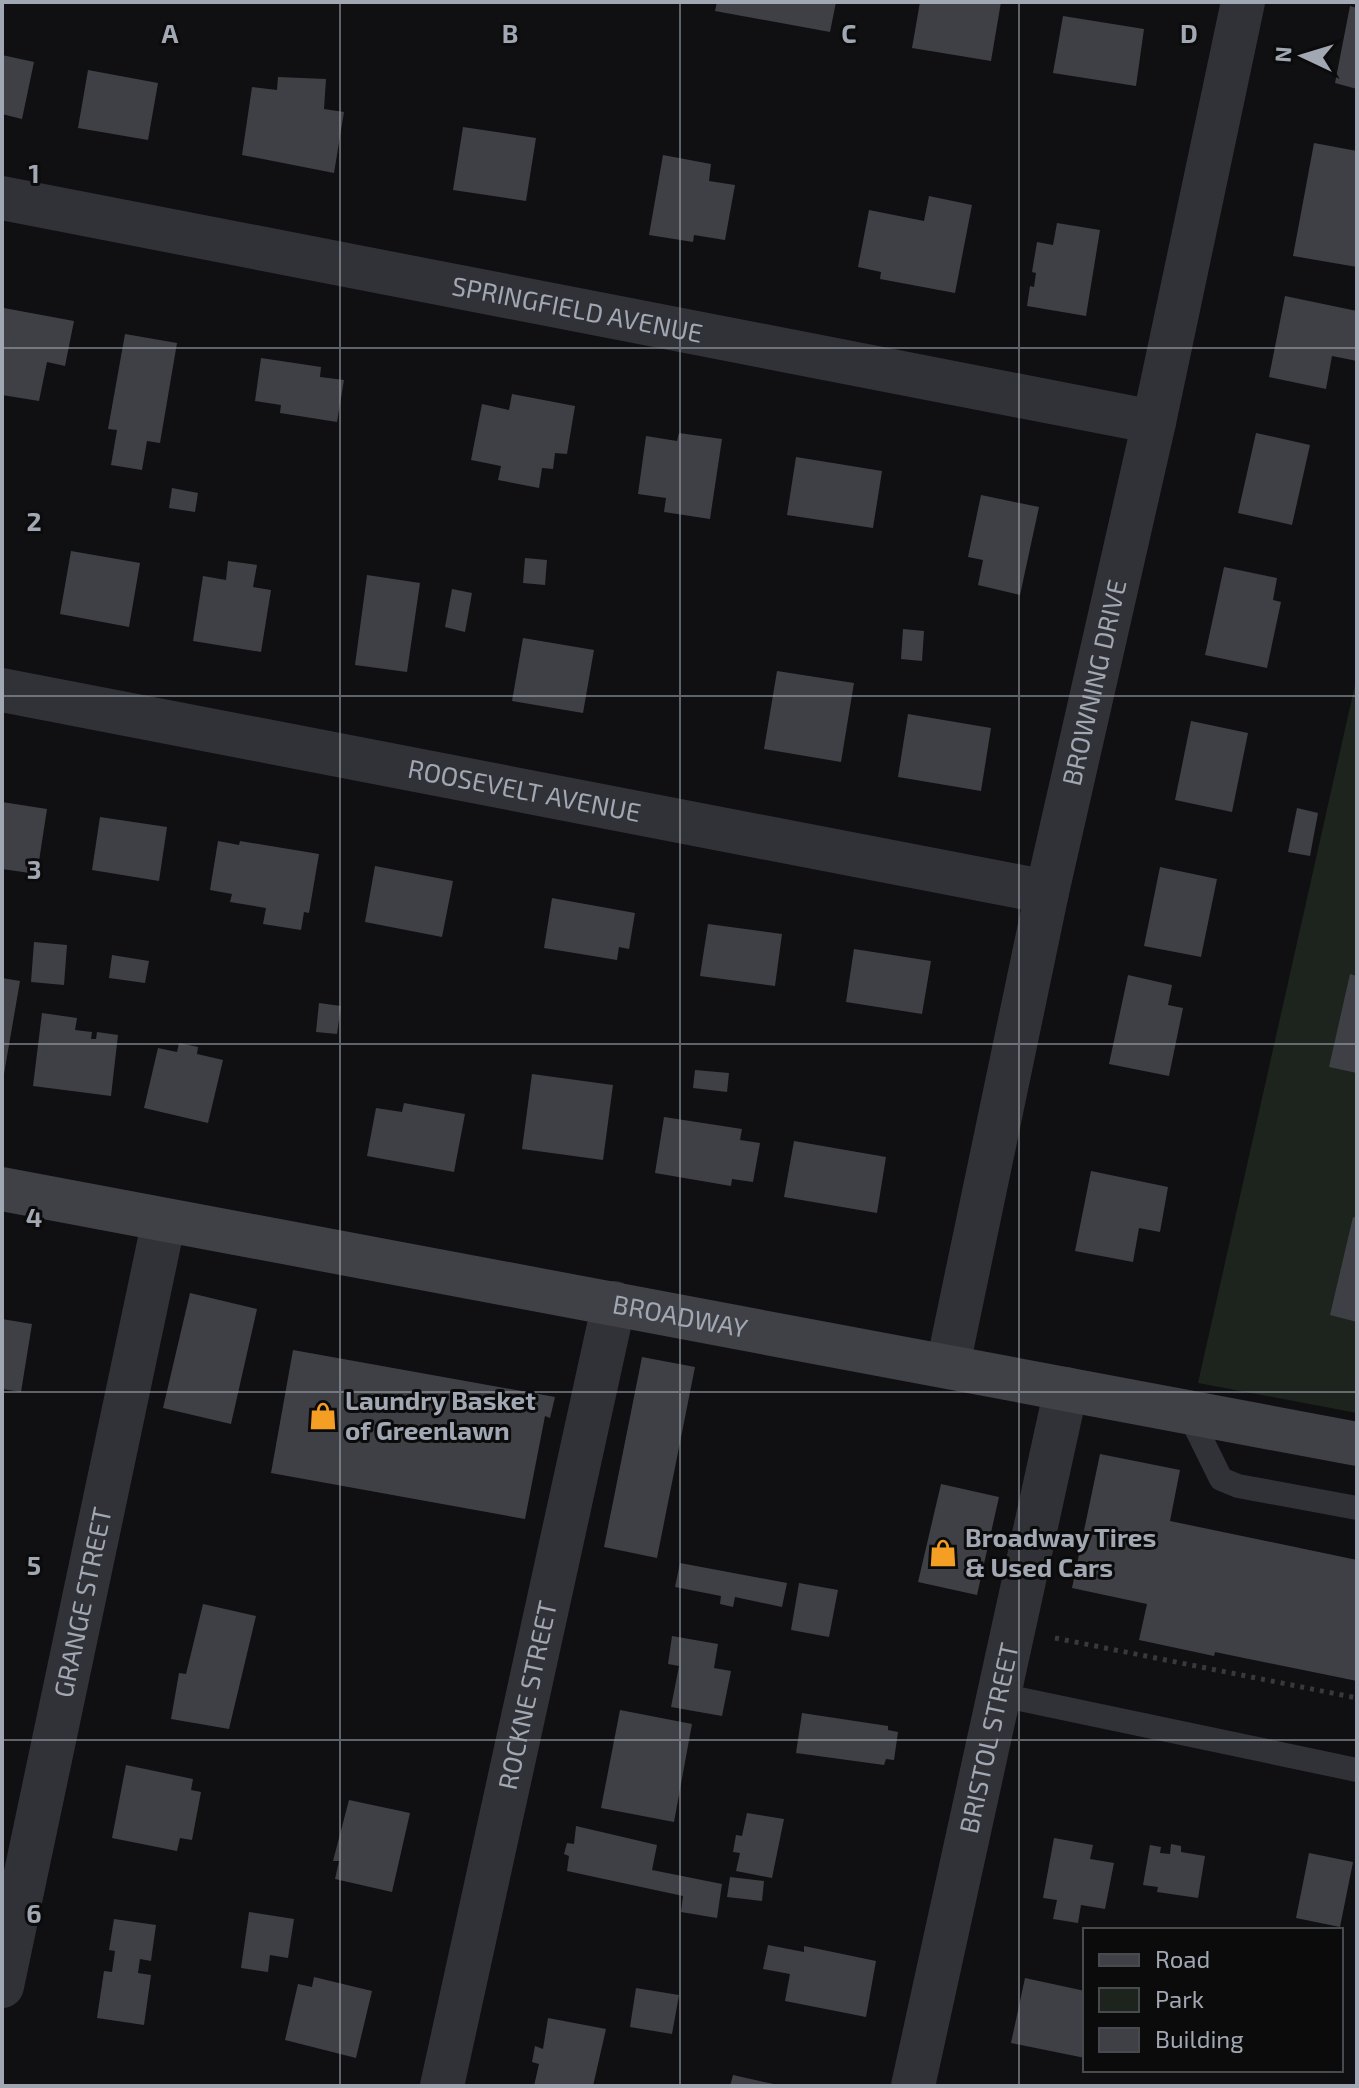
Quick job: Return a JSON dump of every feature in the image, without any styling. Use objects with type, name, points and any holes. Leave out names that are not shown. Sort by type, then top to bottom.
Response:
[{"type":"main road","name":"BROADWAY","points":[[2,1189],[1357,1444]]},
{"type":"street","name":"BROWNING DRIVE","points":[[948,1365],[1047,892],[1154,422],[1243,2]]},
{"type":"street","name":"SPRINGFIELD AVENUE","points":[[2,198],[1154,422]]},
{"type":"street","name":"ROOSEVELT AVENUE","points":[[2,690],[1047,892]]},
{"type":"street","name":"GRANGE STREET","points":[[2,1986],[164,1220]]},
{"type":"street","name":"ROCKNE STREET","points":[[442,2086],[614,1303]]},
{"type":"street","name":"BRISTOL STREET","points":[[913,2086],[1066,1389]]},
{"type":"lane","points":[[1188,1412],[1221,1479],[1238,1486],[1357,1508]]},
{"type":"lane","points":[[1001,1695],[1357,1770]]},
{"type":"path","points":[[1050,1637],[1357,1698]]},
{"type":"green space","points":[[1357,676],[1357,1413],[1198,1383]]},
{"type":"building","points":[[717,2],[836,2],[830,32],[715,11]]},
{"type":"building","points":[[920,2],[1001,2],[991,61],[912,48]]},
{"type":"building","points":[[1350,6],[1357,8],[1357,89],[1335,83]]},
{"type":"building","points":[[1063,16],[1144,29],[1136,86],[1053,73]]},
{"type":"building","points":[[2,55],[34,62],[22,119],[2,114]]},
{"type":"building","points":[[88,70],[158,83],[148,140],[78,128]]},
{"type":"building","points":[[278,77],[326,79],[324,109],[344,112],[334,173],[242,155],[252,87],[277,90]]},
{"type":"building","points":[[463,127],[536,138],[526,201],[453,190]]},
{"type":"building","points":[[1314,143],[1357,151],[1357,267],[1293,256]]},
{"type":"building","points":[[663,155],[711,164],[709,181],[735,185],[725,240],[694,235],[693,242],[649,235]]},
{"type":"building","points":[[929,196],[972,205],[955,293],[880,279],[881,272],[858,267],[869,210],[924,221]]},
{"type":"building","points":[[1057,223],[1100,230],[1086,316],[1027,306],[1030,286],[1034,287],[1036,273],[1032,272],[1037,242],[1053,245]]},
{"type":"building","points":[[1285,296],[1357,311],[1357,361],[1332,356],[1326,389],[1269,377]]},
{"type":"building","points":[[4,308],[74,321],[65,366],[47,362],[39,401],[2,395]]},
{"type":"building","points":[[125,334],[177,343],[160,443],[147,441],[142,470],[111,465],[117,430],[108,429]]},
{"type":"building","points":[[261,358],[321,367],[320,377],[344,380],[337,422],[280,413],[281,405],[255,401]]},
{"type":"building","points":[[512,394],[575,406],[567,454],[555,453],[553,469],[542,468],[539,488],[498,480],[501,466],[471,460],[482,404],[509,410]]},
{"type":"building","points":[[679,433],[722,439],[710,519],[664,512],[666,498],[638,494],[646,436],[677,441]]},
{"type":"building","points":[[1256,433],[1310,445],[1292,525],[1238,513]]},
{"type":"building","points":[[796,457],[882,471],[873,528],[787,515]]},
{"type":"building","points":[[172,488],[198,493],[195,512],[169,508]]},
{"type":"building","points":[[981,495],[1039,507],[1020,595],[978,585],[983,560],[968,557]]},
{"type":"building","points":[[71,551],[140,563],[129,627],[60,614]]},
{"type":"building","points":[[525,558],[547,560],[545,585],[523,583]]},
{"type":"building","points":[[228,561],[257,565],[253,587],[271,590],[261,652],[193,641],[203,576],[226,580]]},
{"type":"building","points":[[1224,567],[1277,578],[1273,600],[1281,602],[1267,668],[1205,655]]},
{"type":"building","points":[[367,575],[420,583],[407,672],[355,665]]},
{"type":"building","points":[[452,589],[472,593],[465,632],[445,627]]},
{"type":"building","points":[[903,629],[924,631],[922,661],[901,659]]},
{"type":"building","points":[[523,638],[594,650],[583,713],[512,701]]},
{"type":"building","points":[[777,671],[854,683],[841,762],[764,749]]},
{"type":"building","points":[[908,714],[991,728],[981,791],[898,777]]},
{"type":"building","points":[[1191,721],[1248,733],[1232,812],[1175,800]]},
{"type":"building","points":[[2,802],[47,809],[37,874],[2,869]]},
{"type":"building","points":[[1297,808],[1318,813],[1310,856],[1288,852]]},
{"type":"building","points":[[100,817],[167,827],[159,881],[92,870]]},
{"type":"building","points":[[218,841],[239,845],[240,841],[319,854],[309,913],[304,912],[301,930],[263,924],[266,908],[230,902],[232,894],[210,890]]},
{"type":"building","points":[[375,866],[453,881],[442,937],[365,922]]},
{"type":"building","points":[[1160,867],[1217,879],[1201,957],[1144,946]]},
{"type":"building","points":[[552,898],[635,913],[629,949],[619,947],[617,960],[544,948]]},
{"type":"building","points":[[708,924],[782,934],[775,986],[700,976]]},
{"type":"building","points":[[34,942],[67,945],[64,985],[31,982]]},
{"type":"building","points":[[854,949],[931,961],[922,1014],[846,1002]]},
{"type":"building","points":[[112,955],[149,961],[145,983],[109,978]]},
{"type":"building","points":[[1350,974],[1357,976],[1357,1073],[1329,1067]]},
{"type":"building","points":[[1128,975],[1172,985],[1168,1005],[1183,1008],[1169,1076],[1109,1064]]},
{"type":"building","points":[[2,978],[20,981],[4,1074],[2,1074]]},
{"type":"building","points":[[319,1003],[341,1006],[337,1034],[316,1032]]},
{"type":"building","points":[[42,1013],[77,1018],[75,1030],[92,1032],[91,1039],[96,1039],[97,1032],[118,1035],[111,1096],[33,1086]]},
{"type":"building","points":[[179,1043],[198,1047],[197,1054],[223,1060],[208,1123],[144,1108],[158,1048],[177,1052]]},
{"type":"building","points":[[695,1070],[729,1073],[727,1092],[693,1088]]},
{"type":"building","points":[[532,1074],[613,1085],[603,1160],[522,1149]]},
{"type":"building","points":[[404,1103],[465,1114],[454,1172],[367,1156],[376,1108],[402,1112]]},
{"type":"building","points":[[664,1117],[742,1129],[740,1140],[760,1143],[753,1182],[732,1179],[731,1186],[655,1173]]},
{"type":"building","points":[[794,1141],[886,1157],[877,1213],[784,1197]]},
{"type":"building","points":[[1091,1171],[1168,1187],[1160,1232],[1139,1228],[1133,1262],[1075,1251]]},
{"type":"building","points":[[1353,1217],[1357,1218],[1357,1322],[1330,1315]]},
{"type":"building","points":[[190,1293],[257,1309],[231,1424],[163,1408]]},
{"type":"building","points":[[2,1319],[32,1324],[21,1392],[2,1389]]},
{"type":"building","points":[[293,1350],[555,1397],[550,1418],[545,1416],[525,1519],[271,1473]]},
{"type":"building","points":[[642,1357],[695,1367],[657,1558],[604,1547]]},
{"type":"building","points":[[1100,1454],[1180,1470],[1170,1521],[1357,1560],[1357,1681],[1139,1640],[1147,1604],[1072,1588]]},
{"type":"building","points":[[941,1484],[999,1497],[977,1595],[918,1582]]},
{"type":"building","points":[[680,1563],[787,1583],[782,1607],[735,1597],[733,1607],[720,1604],[721,1596],[675,1587]]},
{"type":"building","points":[[799,1583],[838,1590],[829,1637],[791,1630]]},
{"type":"building","points":[[203,1604],[256,1616],[229,1729],[171,1719],[179,1673],[186,1674]]},
{"type":"building","points":[[672,1636],[718,1644],[714,1668],[731,1671],[722,1716],[671,1707],[679,1666],[668,1664]]},
{"type":"building","points":[[620,1710],[692,1724],[674,1822],[601,1808]]},
{"type":"building","points":[[802,1713],[888,1726],[888,1730],[898,1732],[894,1760],[886,1759],[884,1765],[796,1753]]},
{"type":"building","points":[[126,1765],[193,1779],[191,1790],[201,1792],[192,1840],[180,1838],[177,1851],[112,1838]]},
{"type":"building","points":[[349,1800],[410,1813],[392,1892],[335,1879],[339,1861],[333,1861]]},
{"type":"building","points":[[747,1813],[784,1819],[772,1878],[736,1871],[740,1853],[733,1852],[736,1835],[742,1836]]},
{"type":"building","points":[[576,1826],[657,1845],[652,1870],[722,1884],[717,1918],[681,1912],[683,1896],[567,1871],[569,1856],[564,1854],[567,1843],[574,1844]]},
{"type":"building","points":[[1054,1838],[1093,1845],[1090,1859],[1114,1863],[1105,1909],[1081,1905],[1078,1923],[1053,1919],[1057,1900],[1043,1898]]},
{"type":"building","points":[[1171,1844],[1181,1846],[1181,1852],[1205,1856],[1198,1898],[1157,1892],[1158,1887],[1143,1885],[1150,1845],[1161,1847],[1160,1853],[1170,1854]]},
{"type":"building","points":[[1309,1853],[1353,1862],[1340,1927],[1296,1918]]},
{"type":"building","points":[[730,1877],[764,1881],[762,1901],[727,1897]]},
{"type":"building","points":[[249,1912],[294,1919],[288,1958],[270,1955],[268,1972],[241,1968]]},
{"type":"building","points":[[114,1919],[156,1925],[151,1961],[140,1959],[138,1973],[151,1975],[144,2025],[97,2018],[104,1971],[112,1972],[115,1951],[109,1950]]},
{"type":"building","points":[[768,1945],[804,1952],[804,1946],[876,1961],[866,2017],[785,2001],[790,1974],[763,1969]]},
{"type":"building","points":[[314,1977],[372,1991],[356,2058],[285,2040],[298,1984],[312,1987]]},
{"type":"building","points":[[1025,1978],[1083,1991],[1083,2058],[1011,2043]]},
{"type":"building","points":[[636,1988],[679,1995],[672,2034],[630,2027]]},
{"type":"building","points":[[548,2018],[606,2029],[593,2086],[534,2086],[539,2064],[532,2062],[535,2046],[543,2049]]},
{"type":"building","points":[[733,2075],[778,2085],[778,2086],[730,2086]]},
{"type":"place","name":"Laundry Basket of Greenlawn","points":[[323,1416]]},
{"type":"place","name":"Broadway Tires & Used Cars","points":[[943,1553]]}]
